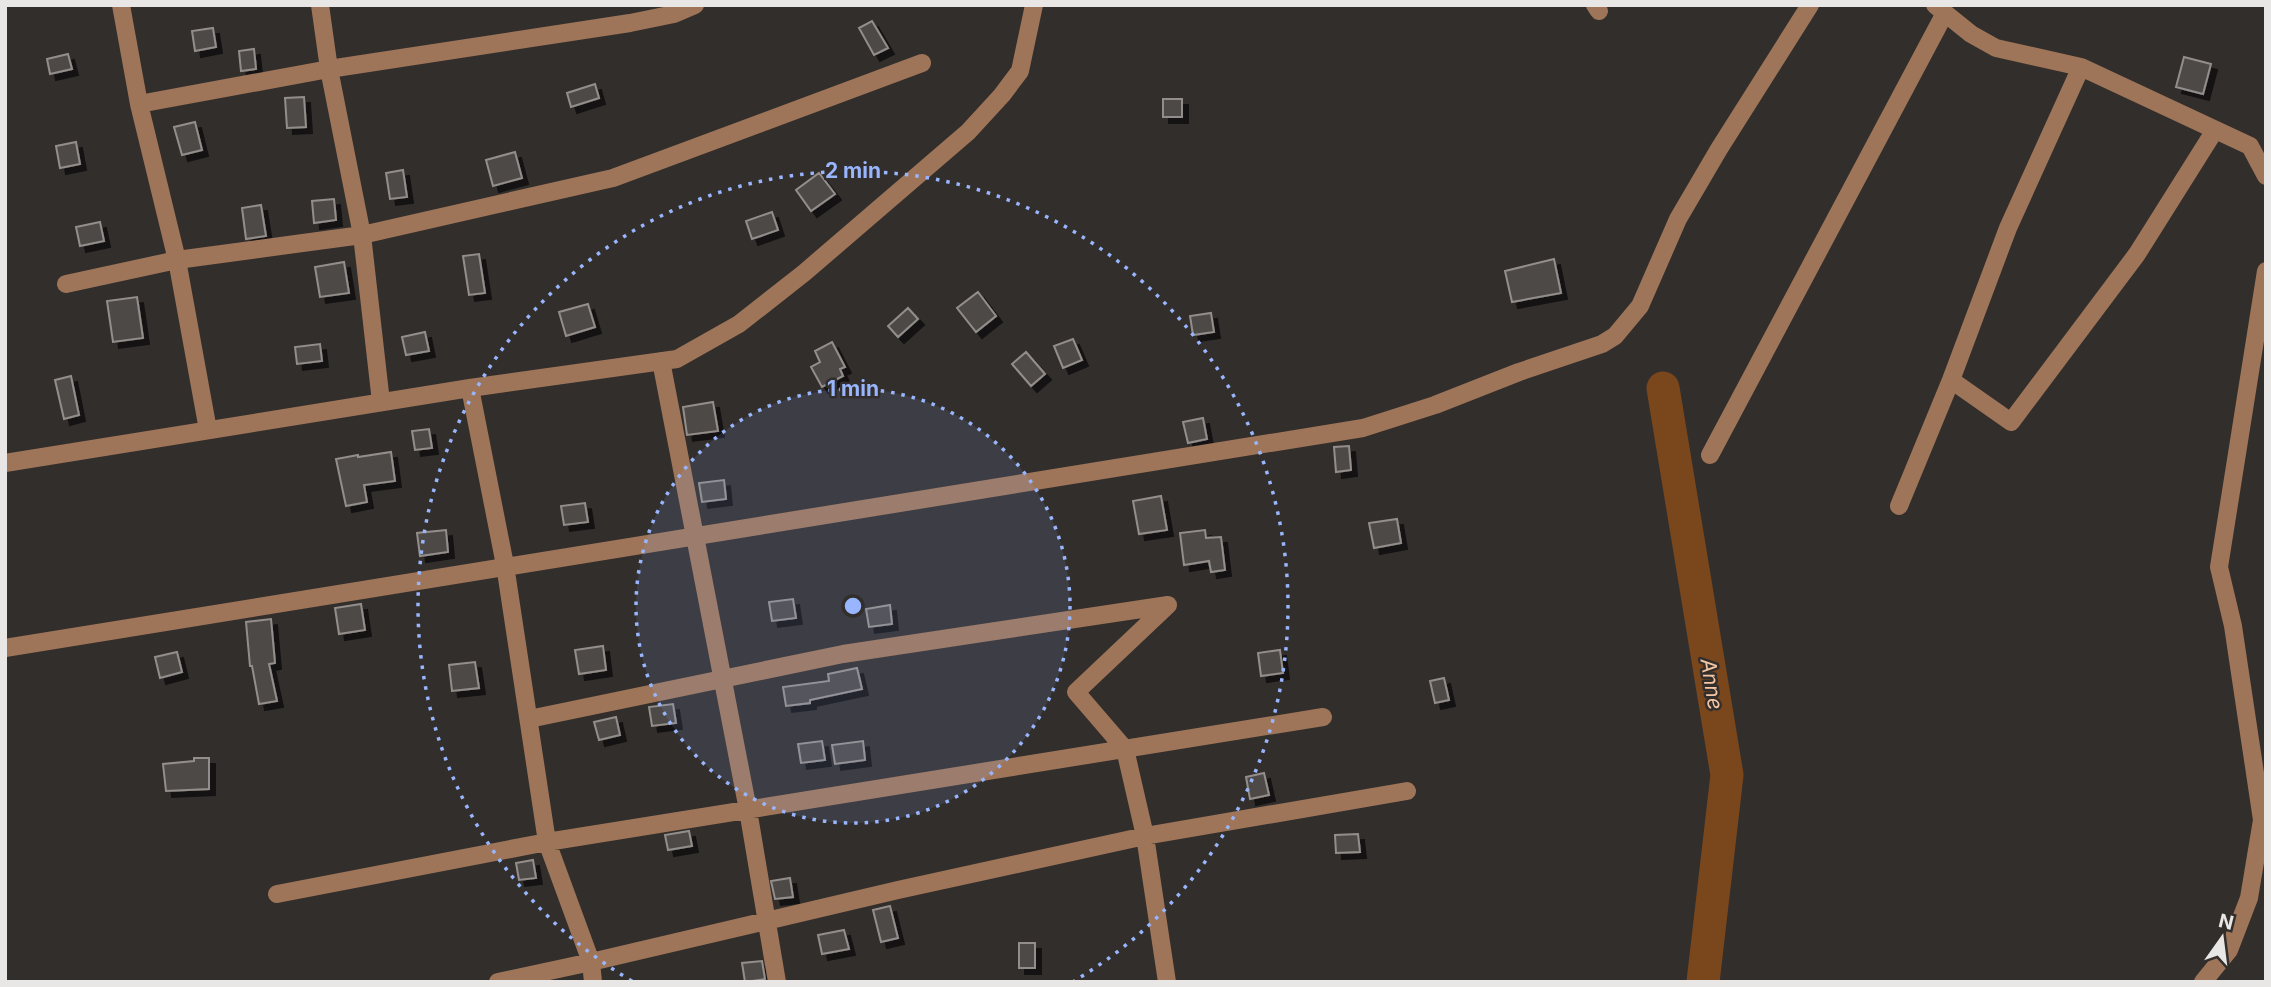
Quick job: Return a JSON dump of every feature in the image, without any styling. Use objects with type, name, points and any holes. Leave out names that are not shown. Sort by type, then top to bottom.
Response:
[{"type":"street","points":[[121,5],[139,104],[177,260],[208,430]]},
{"type":"street","points":[[320,5],[329,69],[362,235],[381,402]]},
{"type":"street","points":[[139,104],[329,69],[629,23],[674,14],[695,5]]},
{"type":"street","points":[[5,463],[470,388],[677,359],[739,324],[804,273],[968,132],[1020,71],[1034,5]]},
{"type":"street","points":[[5,648],[1363,428],[1435,405],[1519,372],[1602,344],[1615,336],[1640,306],[1678,219],[1810,5]]},
{"type":"street","points":[[1710,455],[1940,9],[1971,34],[1996,48],[2081,67],[2250,146],[2266,176]]},
{"type":"street","points":[[66,284],[177,260],[362,235],[613,178],[922,63]]},
{"type":"street","points":[[1899,506],[1951,380],[2008,228],[2081,67]]},
{"type":"street","points":[[1951,380],[2011,422],[2137,254],[2215,130]]},
{"type":"street","points":[[2203,982],[2229,950],[2249,898],[2262,820],[2233,626],[2219,567],[2266,271]]},
{"type":"street","points":[[661,361],[748,810],[777,982]]},
{"type":"street","points":[[470,388],[505,565],[547,842],[591,962],[593,982]]},
{"type":"street","points":[[529,719],[843,654],[1168,606],[1076,692],[1125,749],[1145,836],[1167,982]]},
{"type":"street","points":[[277,894],[547,842],[1323,717]]},
{"type":"street","points":[[498,982],[1145,836],[1407,791]]},
{"type":"building","points":[[872,21],[888,48],[874,55],[859,28]]},
{"type":"building","points":[[213,28],[216,47],[195,51],[192,31]]},
{"type":"building","points":[[254,49],[256,69],[241,71],[239,51]]},
{"type":"building","points":[[68,54],[72,69],[50,74],[47,59]]},
{"type":"building","points":[[2184,57],[2211,64],[2203,94],[2176,87]]},
{"type":"building","points":[[595,84],[599,98],[571,107],[567,93]]},
{"type":"building","points":[[304,97],[306,127],[287,128],[285,98]]},
{"type":"building","points":[[1163,99],[1182,99],[1182,117],[1163,117]]},
{"type":"building","points":[[195,122],[202,150],[182,155],[174,127]]},
{"type":"building","points":[[76,142],[80,164],[60,168],[56,146]]},
{"type":"building","points":[[515,152],[522,178],[493,186],[486,160]]},
{"type":"building","points":[[403,170],[407,197],[390,199],[386,173]]},
{"type":"building","points":[[819,173],[835,194],[811,211],[796,190]]},
{"type":"building","points":[[334,199],[336,220],[314,223],[312,201]]},
{"type":"building","points":[[261,205],[266,236],[246,239],[242,208]]},
{"type":"building","points":[[772,212],[778,230],[752,239],[746,221]]},
{"type":"building","points":[[100,222],[104,241],[80,246],[76,227]]},
{"type":"building","points":[[479,254],[485,293],[469,295],[463,256]]},
{"type":"building","points":[[1554,259],[1561,293],[1512,302],[1505,271]]},
{"type":"building","points":[[344,262],[349,293],[320,297],[315,267]]},
{"type":"building","points":[[978,292],[996,316],[976,332],[957,308]]},
{"type":"building","points":[[137,297],[143,338],[113,342],[107,301]]},
{"type":"building","points":[[588,304],[595,327],[566,336],[559,312]]},
{"type":"building","points":[[908,308],[918,319],[898,337],[888,326]]},
{"type":"building","points":[[1211,313],[1214,332],[1193,335],[1190,316]]},
{"type":"building","points":[[425,332],[429,351],[406,355],[402,337]]},
{"type":"building","points":[[1073,339],[1082,360],[1063,368],[1054,346]]},
{"type":"building","points":[[832,342],[845,367],[840,369],[843,376],[822,387],[811,367],[820,362],[815,351]]},
{"type":"building","points":[[320,344],[322,361],[297,364],[295,347]]},
{"type":"building","points":[[1026,352],[1045,374],[1031,386],[1012,364]]},
{"type":"building","points":[[71,376],[79,415],[64,419],[55,380]]},
{"type":"building","points":[[713,402],[718,431],[687,435],[683,407]]},
{"type":"building","points":[[1203,418],[1207,439],[1188,443],[1183,422]]},
{"type":"building","points":[[429,429],[432,448],[415,450],[412,431]]},
{"type":"building","points":[[1349,446],[1351,470],[1336,472],[1334,447]]},
{"type":"building","points":[[391,452],[395,481],[364,485],[367,502],[346,506],[336,459]]},
{"type":"building","points":[[724,480],[726,499],[702,502],[699,483]]},
{"type":"building","points":[[1161,496],[1167,530],[1139,534],[1133,501]]},
{"type":"building","points":[[585,503],[588,522],[564,525],[561,506]]},
{"type":"building","points":[[1397,519],[1401,543],[1374,548],[1369,523]]},
{"type":"building","points":[[446,530],[448,552],[420,556],[417,533]]},
{"type":"building","points":[[1205,530],[1206,538],[1221,537],[1225,570],[1211,572],[1209,561],[1184,565],[1180,533]]},
{"type":"building","points":[[793,599],[796,618],[772,621],[769,602]]},
{"type":"building","points":[[361,604],[365,630],[339,634],[335,608]]},
{"type":"building","points":[[890,605],[892,624],[869,627],[866,609]]},
{"type":"building","points":[[271,619],[275,663],[269,664],[277,701],[259,704],[250,666],[246,622]]},
{"type":"building","points":[[603,646],[606,670],[579,674],[575,650]]},
{"type":"building","points":[[1280,650],[1283,673],[1261,676],[1258,653]]},
{"type":"building","points":[[177,652],[182,672],[160,678],[155,657]]},
{"type":"building","points":[[475,662],[479,688],[452,691],[449,665]]},
{"type":"building","points":[[857,668],[862,689],[810,700],[810,703],[786,706],[783,687],[829,681],[828,674]]},
{"type":"building","points":[[1444,678],[1449,700],[1435,703],[1430,681]]},
{"type":"building","points":[[673,704],[676,723],[652,726],[649,707]]},
{"type":"building","points":[[616,717],[620,735],[599,740],[594,722]]},
{"type":"building","points":[[822,741],[825,760],[801,763],[798,744]]},
{"type":"building","points":[[863,741],[865,760],[835,764],[832,745]]},
{"type":"building","points":[[194,758],[209,758],[209,789],[166,791],[163,764],[194,761]]},
{"type":"building","points":[[1264,773],[1269,795],[1250,799],[1246,777]]},
{"type":"building","points":[[689,831],[692,846],[668,850],[665,835]]},
{"type":"building","points":[[1358,834],[1360,852],[1336,853],[1335,835]]},
{"type":"building","points":[[533,860],[536,878],[519,880],[516,863]]},
{"type":"building","points":[[790,878],[793,897],[775,899],[771,881]]},
{"type":"building","points":[[890,906],[898,938],[881,942],[873,910]]},
{"type":"building","points":[[844,930],[849,949],[822,954],[818,935]]},
{"type":"building","points":[[1019,943],[1035,943],[1035,968],[1019,968]]},
{"type":"building","points":[[762,961],[765,979],[745,982],[742,963]]},
{"type":"waterway","name":"Anne","points":[[1663,388],[1727,775],[1703,982]]}]
